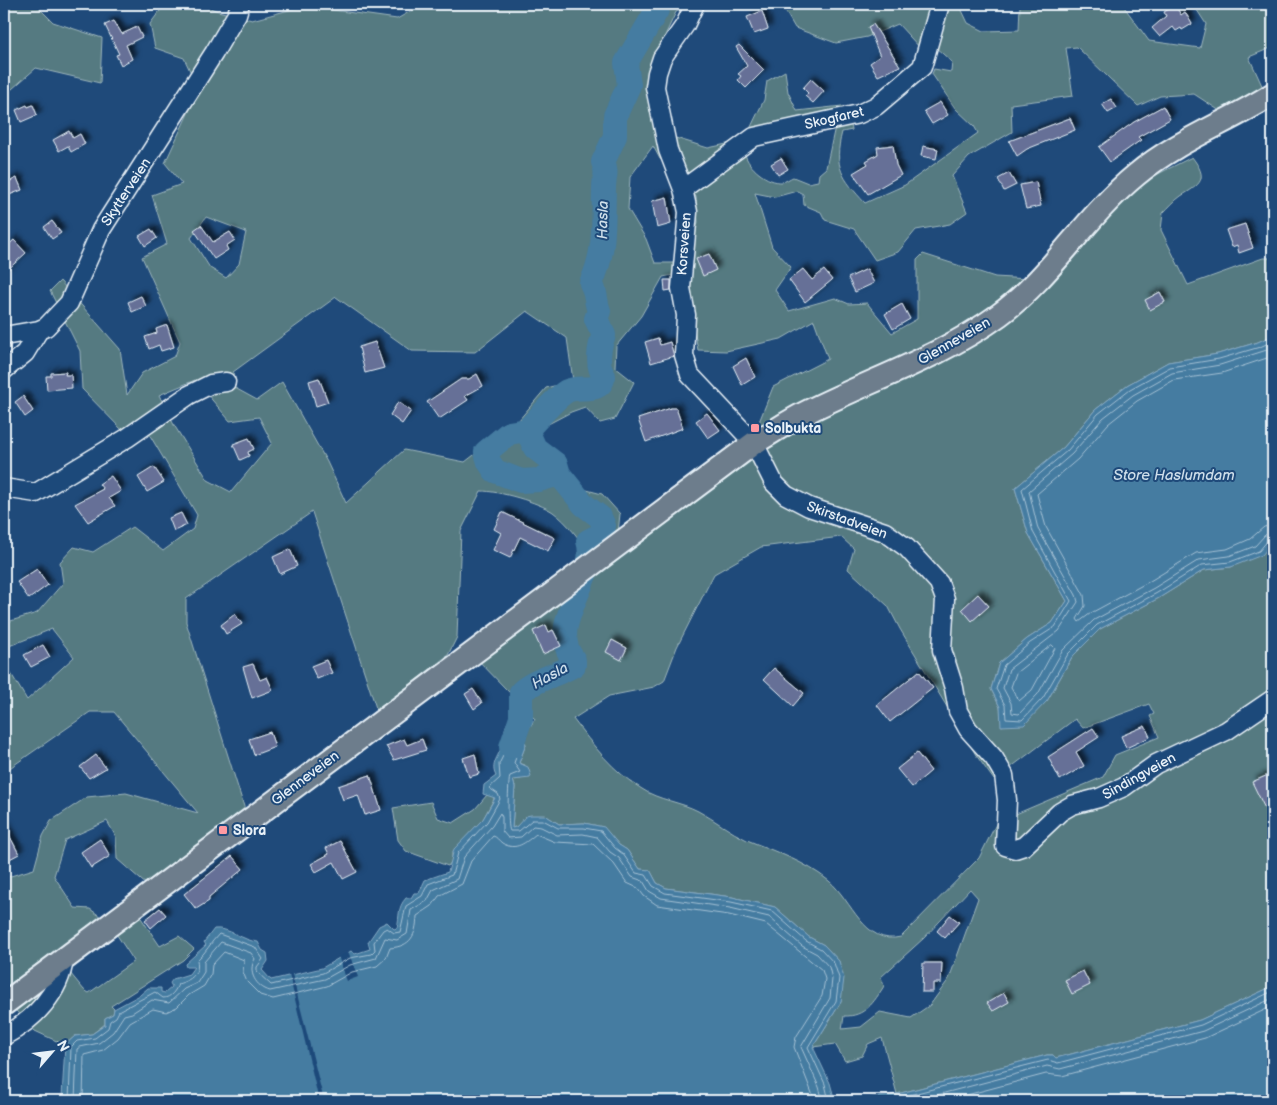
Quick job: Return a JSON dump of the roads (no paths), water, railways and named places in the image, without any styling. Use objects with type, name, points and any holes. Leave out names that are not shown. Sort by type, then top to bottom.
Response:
[{"type":"main road","name":"Glenneveien","points":[[4,1004],[754,444],[808,411],[901,371],[970,335],[998,316],[1024,296],[1096,214],[1136,175],[1163,156],[1273,94]]},
{"type":"street","name":"Skytterveien","points":[[4,370],[25,353],[39,330],[46,327],[69,303],[101,230],[214,53],[237,14],[240,4]]},
{"type":"street","name":"Korsveien","points":[[696,4],[685,25],[662,58],[656,81],[656,98],[668,150],[683,189],[688,212],[688,234],[681,275],[686,315],[686,363],[690,375],[700,388],[754,444]]},
{"type":"street","name":"Skogfaret","points":[[683,189],[754,136],[859,114],[876,106],[922,67],[940,4]]},
{"type":"street","points":[[4,336],[16,336],[39,330]]},
{"type":"street","points":[[4,488],[36,493],[127,438],[189,395],[211,384],[226,382]]},
{"type":"street","name":"Skirstadveien","points":[[754,444],[774,484],[786,495],[809,507],[885,532],[907,548],[939,582],[945,599],[942,650],[954,688],[958,711],[972,735],[999,764],[1004,775],[1007,800],[1005,846]]},
{"type":"street","name":"Sindingveien","points":[[1005,846],[1016,849],[1024,846],[1060,812],[1072,805],[1099,798],[1124,787],[1156,764],[1220,735],[1273,699]]},
{"type":"street","points":[[4,1036],[32,1017],[56,987],[62,975],[64,959]]},
{"type":"water","name":"Store Haslumdam","points":[[1273,335],[1272,543],[1262,555],[1231,567],[1204,570],[1159,598],[1100,629],[1072,657],[1047,701],[1024,725],[1001,726],[1000,707],[991,689],[999,663],[1027,639],[1052,623],[1067,601],[1028,533],[1015,488],[1064,447],[1095,410],[1127,385],[1168,362],[1218,354],[1258,342]]},
{"type":"water","points":[[521,718],[533,720],[523,739],[526,744],[519,763],[528,767],[531,776],[530,778],[513,780],[515,787],[512,828],[516,827],[526,816],[531,815],[545,815],[559,824],[584,823],[604,827],[619,845],[627,850],[640,869],[650,870],[657,883],[666,888],[732,897],[775,907],[809,937],[824,945],[839,961],[844,978],[841,1002],[813,1047],[830,1083],[835,1101],[65,1101],[62,1097],[65,1045],[75,1036],[92,1034],[105,1025],[105,1018],[113,1014],[114,1009],[140,995],[148,988],[161,988],[161,992],[165,993],[172,987],[170,983],[173,979],[189,974],[194,967],[186,967],[185,964],[206,945],[204,942],[214,929],[225,930],[258,942],[262,950],[267,953],[268,961],[262,970],[271,980],[322,968],[351,951],[355,954],[370,949],[368,942],[379,926],[387,922],[394,929],[397,928],[400,909],[406,898],[411,898],[414,893],[419,893],[425,880],[448,872],[454,849],[483,819],[495,798],[483,794],[484,785],[496,776],[494,765],[509,720]]},
{"type":"water","points":[[1273,986],[1273,1101],[854,1101],[897,1094],[1047,1055],[1053,1055],[1056,1058],[1200,1020]]},
{"type":"waterway","name":"Hasla","points":[[511,747],[521,718],[521,692],[533,684],[574,665],[574,660],[566,646],[565,632],[568,616],[587,570],[590,555],[588,541],[600,535],[604,526],[600,517],[584,505],[559,474],[556,464],[535,448],[527,430],[552,403],[567,391],[594,388],[602,382],[604,376],[601,372],[599,356],[604,335],[596,319],[599,311],[591,283],[599,260],[603,237],[606,173],[603,162],[615,136],[615,116],[629,85],[626,63],[659,4]]},
{"type":"waterway","name":"Hasla","points":[[527,430],[509,433],[486,452],[489,462],[495,471],[521,481],[539,480],[559,474]]},
{"type":"place","name":"Solbukta","points":[[755,428]]},
{"type":"place","name":"Slora","points":[[223,830]]}]
